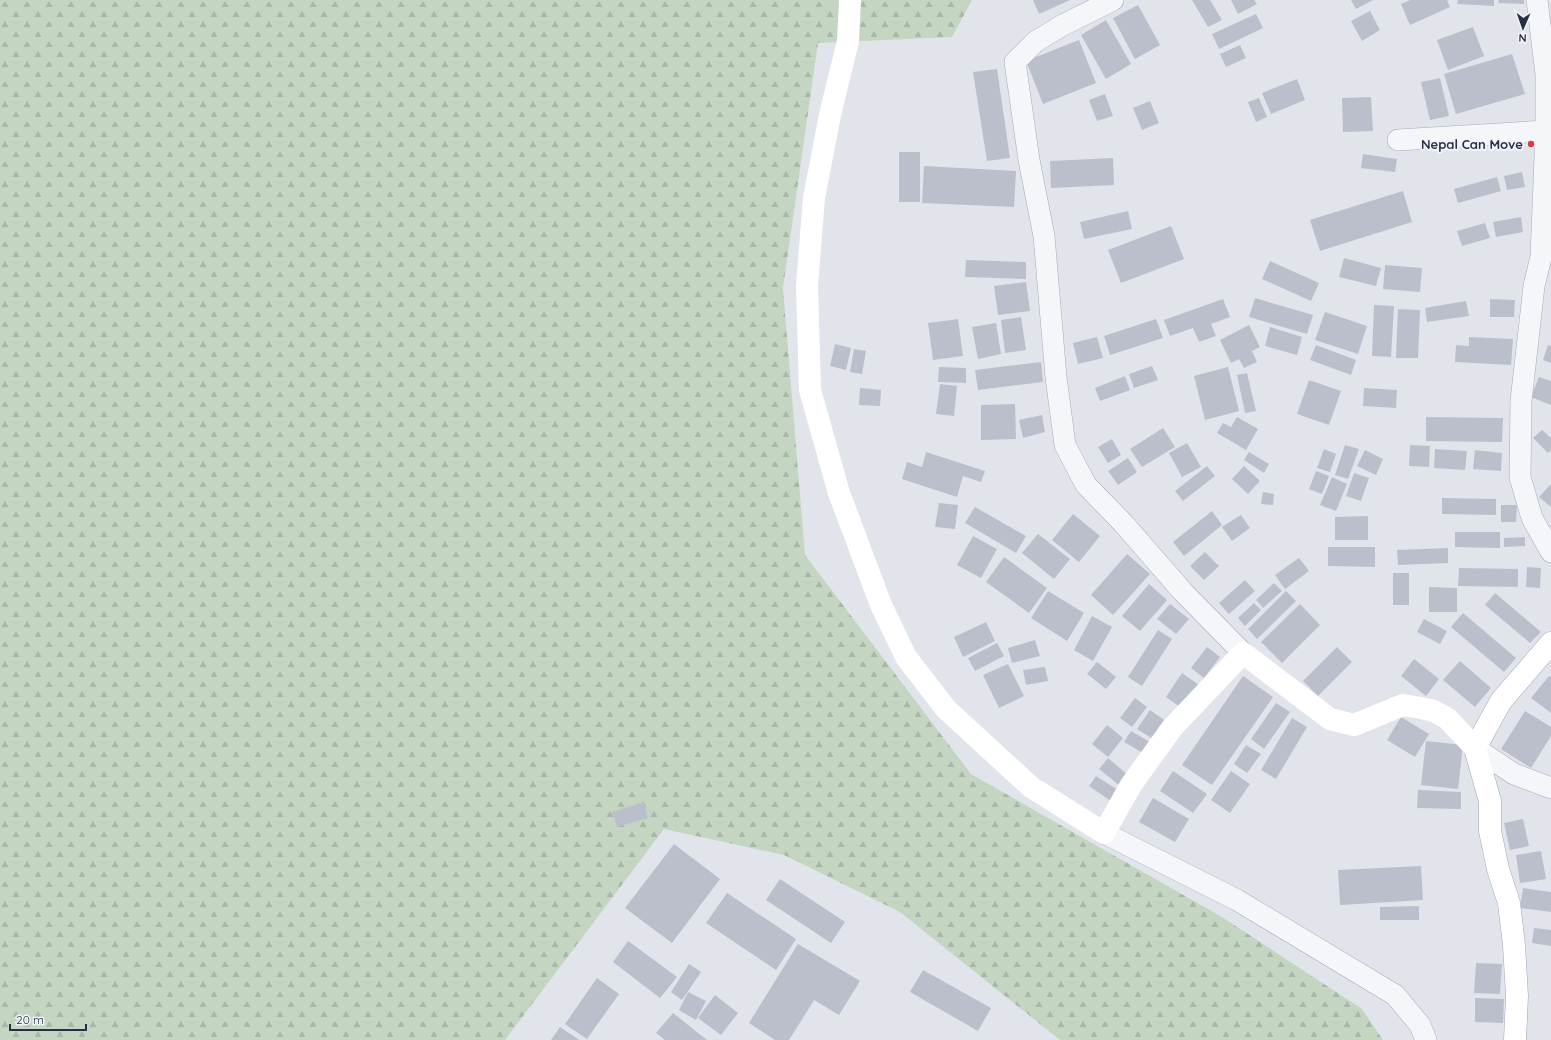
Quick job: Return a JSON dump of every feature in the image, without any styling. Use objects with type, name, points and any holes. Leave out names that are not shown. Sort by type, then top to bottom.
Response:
[{"type":"main road","points":[[850,0],[848,41],[830,115],[814,198],[807,286],[810,390],[839,493],[881,606],[906,657],[946,709],[1032,787],[1104,833],[1132,784],[1172,728],[1244,653],[1330,719],[1354,725],[1403,705],[1434,711],[1448,719],[1475,748],[1490,801],[1490,831],[1498,869],[1509,903],[1514,945],[1517,996],[1514,1040]]},
{"type":"main road","points":[[1475,748],[1501,701],[1551,643]]},
{"type":"street","points":[[1113,0],[1061,26],[1036,42],[1015,62],[1028,153],[1044,236],[1056,378],[1065,445],[1086,485],[1123,523],[1183,592],[1244,653]]},
{"type":"street","points":[[1537,0],[1546,74],[1546,131],[1541,257],[1534,286],[1520,401],[1520,477],[1532,518],[1551,552]]},
{"type":"street","points":[[1398,140],[1546,131]]},
{"type":"street","points":[[1475,748],[1514,774],[1551,788]]},
{"type":"street","points":[[1104,833],[1237,900],[1395,995],[1420,1024],[1426,1040]]},
{"type":"green space","points":[[0,0],[972,0],[952,37],[818,43],[783,288],[805,555],[971,774],[1222,917],[1362,1009],[1383,1040],[1060,1040],[900,912],[784,855],[664,829],[505,1040],[0,1040]]},
{"type":"building","points":[[1033,0],[1070,0],[1039,14]]},
{"type":"building","points":[[1192,0],[1210,0],[1222,20],[1208,27]]},
{"type":"building","points":[[1231,0],[1254,0],[1257,4],[1238,14]]},
{"type":"building","points":[[1351,0],[1373,0],[1356,9]]},
{"type":"building","points":[[1410,0],[1447,0],[1450,7],[1410,25],[1401,4]]},
{"type":"building","points":[[1458,0],[1494,0],[1494,6],[1457,4]]},
{"type":"building","points":[[1499,0],[1524,0],[1524,4],[1498,3]]},
{"type":"building","points":[[1138,5],[1160,45],[1135,59],[1113,18]]},
{"type":"building","points":[[1370,11],[1380,30],[1362,41],[1351,21]]},
{"type":"building","points":[[1256,14],[1263,28],[1219,49],[1212,34]]},
{"type":"building","points":[[1106,20],[1131,64],[1106,79],[1081,35]]},
{"type":"building","points":[[1473,27],[1484,56],[1448,70],[1437,40]]},
{"type":"building","points":[[1079,40],[1096,83],[1043,104],[1026,61]]},
{"type":"building","points":[[1240,45],[1246,58],[1226,67],[1220,54]]},
{"type":"building","points":[[1512,54],[1525,94],[1456,114],[1444,74]]},
{"type":"building","points":[[997,69],[1010,158],[987,161],[973,72]]},
{"type":"building","points":[[1440,78],[1449,116],[1430,120],[1421,82]]},
{"type":"building","points":[[1297,79],[1305,100],[1271,114],[1262,93]]},
{"type":"building","points":[[1105,94],[1113,116],[1097,121],[1089,100]]},
{"type":"building","points":[[1371,97],[1373,131],[1343,132],[1342,98]]},
{"type":"building","points":[[1259,98],[1267,117],[1256,122],[1248,102]]},
{"type":"building","points":[[1150,101],[1159,123],[1142,130],[1133,108]]},
{"type":"building","points":[[899,152],[920,152],[920,202],[899,202]]},
{"type":"building","points":[[1363,154],[1397,159],[1395,172],[1361,168]]},
{"type":"building","points":[[1113,158],[1114,185],[1051,188],[1050,161]]},
{"type":"building","points":[[924,166],[1016,171],[1014,207],[922,203]]},
{"type":"building","points":[[1522,172],[1525,187],[1507,190],[1504,176]]},
{"type":"building","points":[[1497,177],[1501,191],[1458,203],[1454,189]]},
{"type":"building","points":[[1403,191],[1412,222],[1320,251],[1310,220]]},
{"type":"building","points":[[1128,211],[1132,229],[1084,239],[1080,222]]},
{"type":"building","points":[[1521,217],[1523,232],[1496,237],[1493,222]]},
{"type":"building","points":[[1485,223],[1490,238],[1462,246],[1457,231]]},
{"type":"building","points":[[1171,226],[1184,259],[1121,283],[1108,250]]},
{"type":"building","points":[[1344,258],[1381,268],[1376,286],[1339,277]]},
{"type":"building","points":[[966,260],[1026,262],[1026,279],[965,277]]},
{"type":"building","points":[[1270,261],[1319,283],[1311,301],[1262,279]]},
{"type":"building","points":[[1385,265],[1422,268],[1420,292],[1383,289]]},
{"type":"building","points":[[1026,282],[1030,311],[998,315],[994,286]]},
{"type":"building","points":[[1255,298],[1313,315],[1307,334],[1249,317]]},
{"type":"building","points":[[1223,299],[1230,317],[1211,324],[1216,336],[1199,342],[1193,328],[1170,336],[1164,320]]},
{"type":"building","points":[[1490,299],[1515,300],[1514,317],[1490,317]]},
{"type":"building","points":[[1466,301],[1469,316],[1427,322],[1425,308]]},
{"type":"building","points":[[1374,305],[1394,306],[1391,357],[1372,356]]},
{"type":"building","points":[[1398,309],[1420,310],[1418,358],[1396,358]]},
{"type":"building","points":[[1325,312],[1367,326],[1358,354],[1315,340]]},
{"type":"building","points":[[1021,317],[1026,350],[1005,353],[1001,320]]},
{"type":"building","points":[[958,319],[963,356],[933,360],[928,323]]},
{"type":"building","points":[[1156,319],[1163,338],[1110,355],[1104,336]]},
{"type":"building","points":[[996,323],[1001,354],[978,359],[972,327]]},
{"type":"building","points":[[1249,325],[1260,347],[1252,351],[1257,362],[1244,368],[1239,359],[1231,363],[1220,340]]},
{"type":"building","points":[[1270,327],[1302,337],[1297,355],[1265,346]]},
{"type":"building","points":[[1097,337],[1103,358],[1078,364],[1073,343]]},
{"type":"building","points":[[1469,337],[1513,339],[1511,365],[1455,362],[1456,345],[1469,346]]},
{"type":"building","points":[[835,344],[851,348],[846,370],[830,366]]},
{"type":"building","points":[[1316,345],[1356,360],[1351,375],[1310,360]]},
{"type":"building","points":[[1548,345],[1551,346],[1551,363],[1543,360]]},
{"type":"building","points":[[854,349],[866,351],[862,374],[850,372]]},
{"type":"building","points":[[1041,362],[1043,382],[978,390],[975,370]]},
{"type":"building","points":[[1152,366],[1158,380],[1134,388],[1129,374]]},
{"type":"building","points":[[939,367],[966,368],[966,383],[938,382]]},
{"type":"building","points":[[1228,367],[1239,411],[1205,420],[1194,376]]},
{"type":"building","points":[[1247,373],[1256,411],[1245,413],[1237,375]]},
{"type":"building","points":[[1125,376],[1130,390],[1100,401],[1095,388]]},
{"type":"building","points":[[1539,377],[1551,381],[1551,405],[1531,397]]},
{"type":"building","points":[[1309,380],[1341,391],[1329,425],[1297,414]]},
{"type":"building","points":[[940,384],[957,386],[954,416],[936,414]]},
{"type":"building","points":[[860,388],[881,390],[880,406],[859,405]]},
{"type":"building","points":[[1364,388],[1397,390],[1396,408],[1363,406]]},
{"type":"building","points":[[1015,404],[1016,439],[981,440],[981,405]]},
{"type":"building","points":[[1042,415],[1045,432],[1023,438],[1019,420]]},
{"type":"building","points":[[1237,417],[1258,429],[1246,450],[1217,433],[1223,423],[1231,427]]},
{"type":"building","points":[[1426,417],[1503,418],[1502,442],[1426,441]]},
{"type":"building","points":[[1163,428],[1175,447],[1142,467],[1130,449]]},
{"type":"building","points":[[1542,430],[1551,438],[1551,450],[1548,453],[1533,438]]},
{"type":"building","points":[[1112,439],[1121,455],[1108,463],[1098,447]]},
{"type":"building","points":[[1187,443],[1201,467],[1182,477],[1169,453]]},
{"type":"building","points":[[1345,445],[1359,449],[1348,479],[1335,475]]},
{"type":"building","points":[[1410,445],[1430,446],[1429,467],[1409,466]]},
{"type":"building","points":[[1324,449],[1336,454],[1330,472],[1317,468]]},
{"type":"building","points":[[1435,449],[1467,451],[1465,470],[1434,468]]},
{"type":"building","points":[[1365,450],[1383,459],[1376,475],[1357,466]]},
{"type":"building","points":[[1475,450],[1502,453],[1501,471],[1473,469]]},
{"type":"building","points":[[926,452],[985,471],[981,482],[963,476],[957,497],[902,479],[907,462],[922,467]]},
{"type":"building","points":[[1249,452],[1269,464],[1264,473],[1244,460]]},
{"type":"building","points":[[1128,458],[1137,472],[1118,485],[1108,471]]},
{"type":"building","points":[[1207,466],[1215,476],[1183,501],[1175,491]]},
{"type":"building","points":[[1244,466],[1260,481],[1248,494],[1232,479]]},
{"type":"building","points":[[1316,471],[1329,476],[1322,494],[1309,489]]},
{"type":"building","points":[[1354,473],[1369,478],[1361,501],[1346,496]]},
{"type":"building","points":[[1332,477],[1347,484],[1336,511],[1320,505]]},
{"type":"building","points":[[1551,484],[1551,507],[1539,497]]},
{"type":"building","points":[[1263,492],[1274,494],[1273,505],[1261,504]]},
{"type":"building","points":[[1442,498],[1496,499],[1496,515],[1442,514]]},
{"type":"building","points":[[939,503],[958,505],[955,529],[935,527]]},
{"type":"building","points":[[1501,505],[1517,505],[1516,522],[1501,522]]},
{"type":"building","points":[[975,507],[1026,536],[1016,553],[965,523]]},
{"type":"building","points":[[1212,511],[1222,525],[1184,556],[1173,542]]},
{"type":"building","points":[[1073,514],[1100,536],[1079,562],[1052,540]]},
{"type":"building","points":[[1241,515],[1250,528],[1232,541],[1222,527]]},
{"type":"building","points":[[1368,516],[1368,540],[1335,540],[1335,517]]},
{"type":"building","points":[[1455,532],[1500,532],[1500,548],[1455,547]]},
{"type":"building","points":[[1038,534],[1070,559],[1054,579],[1022,553]]},
{"type":"building","points":[[973,536],[997,549],[981,578],[957,565]]},
{"type":"building","points":[[1525,537],[1525,546],[1504,547],[1504,538]]},
{"type":"building","points":[[1328,547],[1375,547],[1375,567],[1328,566]]},
{"type":"building","points":[[1448,548],[1448,563],[1398,565],[1397,550]]},
{"type":"building","points":[[1205,552],[1219,566],[1204,580],[1190,566]]},
{"type":"building","points":[[1127,554],[1150,574],[1113,615],[1091,595]]},
{"type":"building","points":[[1004,557],[1047,588],[1029,613],[986,582]]},
{"type":"building","points":[[1299,558],[1309,571],[1285,589],[1275,575]]},
{"type":"building","points":[[1527,567],[1541,568],[1540,588],[1526,587]]},
{"type":"building","points":[[1459,568],[1518,569],[1518,587],[1458,586]]},
{"type":"building","points":[[1393,573],[1409,573],[1409,605],[1393,605]]},
{"type":"building","points":[[1245,580],[1255,591],[1229,614],[1219,603]]},
{"type":"building","points":[[1274,583],[1282,591],[1263,608],[1256,600]]},
{"type":"building","points":[[1149,584],[1167,600],[1140,631],[1122,616]]},
{"type":"building","points":[[1429,587],[1457,588],[1457,612],[1429,612]]},
{"type":"building","points":[[1048,591],[1084,613],[1067,641],[1031,618]]},
{"type":"building","points":[[1286,591],[1296,601],[1257,639],[1248,629]]},
{"type":"building","points":[[1495,593],[1541,632],[1530,643],[1485,605]]},
{"type":"building","points":[[1254,603],[1261,610],[1245,626],[1238,618]]},
{"type":"building","points":[[1170,604],[1189,619],[1176,634],[1157,619]]},
{"type":"building","points":[[1300,604],[1320,625],[1282,663],[1261,642]]},
{"type":"building","points":[[1463,613],[1516,658],[1504,672],[1451,627]]},
{"type":"building","points":[[1092,616],[1112,627],[1093,661],[1074,650]]},
{"type":"building","points":[[1424,619],[1447,631],[1440,644],[1417,632]]},
{"type":"building","points":[[986,622],[995,641],[963,657],[954,637]]},
{"type":"building","points":[[1158,630],[1172,639],[1142,686],[1128,677]]},
{"type":"building","points":[[1035,640],[1040,656],[1012,663],[1008,648]]},
{"type":"building","points":[[997,643],[1004,656],[975,671],[968,658]]},
{"type":"building","points":[[1207,647],[1220,657],[1204,678],[1191,668]]},
{"type":"building","points":[[1337,647],[1352,662],[1318,696],[1303,681]]},
{"type":"building","points":[[1414,659],[1439,679],[1426,696],[1401,676]]},
{"type":"building","points":[[1460,661],[1491,688],[1475,707],[1443,680]]},
{"type":"building","points":[[1097,662],[1116,677],[1106,689],[1087,674]]},
{"type":"building","points":[[1008,664],[1024,696],[999,708],[983,675]]},
{"type":"building","points":[[1045,667],[1048,681],[1026,685],[1023,670]]},
{"type":"building","points":[[1182,673],[1199,685],[1183,709],[1166,697]]},
{"type":"building","points":[[1243,676],[1273,697],[1212,785],[1182,765]]},
{"type":"building","points":[[1549,676],[1551,677],[1551,713],[1531,698]]},
{"type":"building","points":[[1135,698],[1147,707],[1132,727],[1120,718]]},
{"type":"building","points":[[1276,703],[1290,712],[1264,749],[1251,739]]},
{"type":"building","points":[[1150,710],[1170,724],[1158,742],[1137,729]]},
{"type":"building","points":[[1525,711],[1551,727],[1551,736],[1531,768],[1501,749]]},
{"type":"building","points":[[1401,717],[1429,734],[1415,757],[1387,740]]},
{"type":"building","points":[[1292,718],[1307,727],[1276,779],[1261,770]]},
{"type":"building","points":[[1107,725],[1123,738],[1108,757],[1092,744]]},
{"type":"building","points":[[1131,731],[1155,745],[1148,756],[1124,742]]},
{"type":"building","points":[[1426,741],[1463,745],[1458,789],[1421,785]]},
{"type":"building","points":[[1246,745],[1261,754],[1247,773],[1234,764]]},
{"type":"building","points":[[1108,758],[1128,775],[1119,785],[1099,769]]},
{"type":"building","points":[[1173,771],[1207,794],[1193,813],[1160,791]]},
{"type":"building","points":[[1231,771],[1250,784],[1230,813],[1211,800]]},
{"type":"building","points":[[1096,776],[1118,790],[1111,801],[1089,786]]},
{"type":"building","points":[[1418,790],[1461,792],[1461,809],[1417,808]]},
{"type":"building","points":[[1153,798],[1189,819],[1175,842],[1139,822]]},
{"type":"building","points":[[644,802],[648,818],[617,827],[612,812]]},
{"type":"building","points":[[1523,819],[1529,846],[1510,850],[1504,823]]},
{"type":"building","points":[[674,844],[720,879],[672,943],[625,908]]},
{"type":"building","points":[[1541,851],[1546,879],[1520,883],[1516,855]]},
{"type":"building","points":[[1421,866],[1423,900],[1340,905],[1338,870]]},
{"type":"building","points":[[780,879],[845,922],[831,943],[766,900]]},
{"type":"building","points":[[1523,888],[1551,892],[1551,912],[1520,908]]},
{"type":"building","points":[[727,893],[796,939],[776,970],[706,923]]},
{"type":"building","points":[[1419,906],[1419,920],[1380,920],[1380,907]]},
{"type":"building","points":[[1534,928],[1551,930],[1551,946],[1532,943]]},
{"type":"building","points":[[628,941],[677,977],[660,998],[613,962]]},
{"type":"building","points":[[798,944],[860,981],[839,1015],[814,1000],[789,1040],[775,1040],[749,1023]]},
{"type":"building","points":[[1476,963],[1502,964],[1500,994],[1474,993]]},
{"type":"building","points":[[689,964],[701,972],[682,1000],[671,992]]},
{"type":"building","points":[[923,970],[991,1008],[978,1031],[910,992]]},
{"type":"building","points":[[597,978],[619,994],[587,1039],[565,1024]]},
{"type":"building","points":[[688,992],[706,1001],[696,1020],[679,1010]]},
{"type":"building","points":[[715,995],[738,1013],[721,1035],[698,1018]]},
{"type":"building","points":[[1475,998],[1504,999],[1503,1023],[1475,1022]]},
{"type":"building","points":[[673,1013],[707,1040],[665,1040],[656,1033]]},
{"type":"building","points":[[560,1027],[579,1040],[551,1040]]},
{"type":"place","name":"Nepal Can Move","points":[[1531,144]]}]
